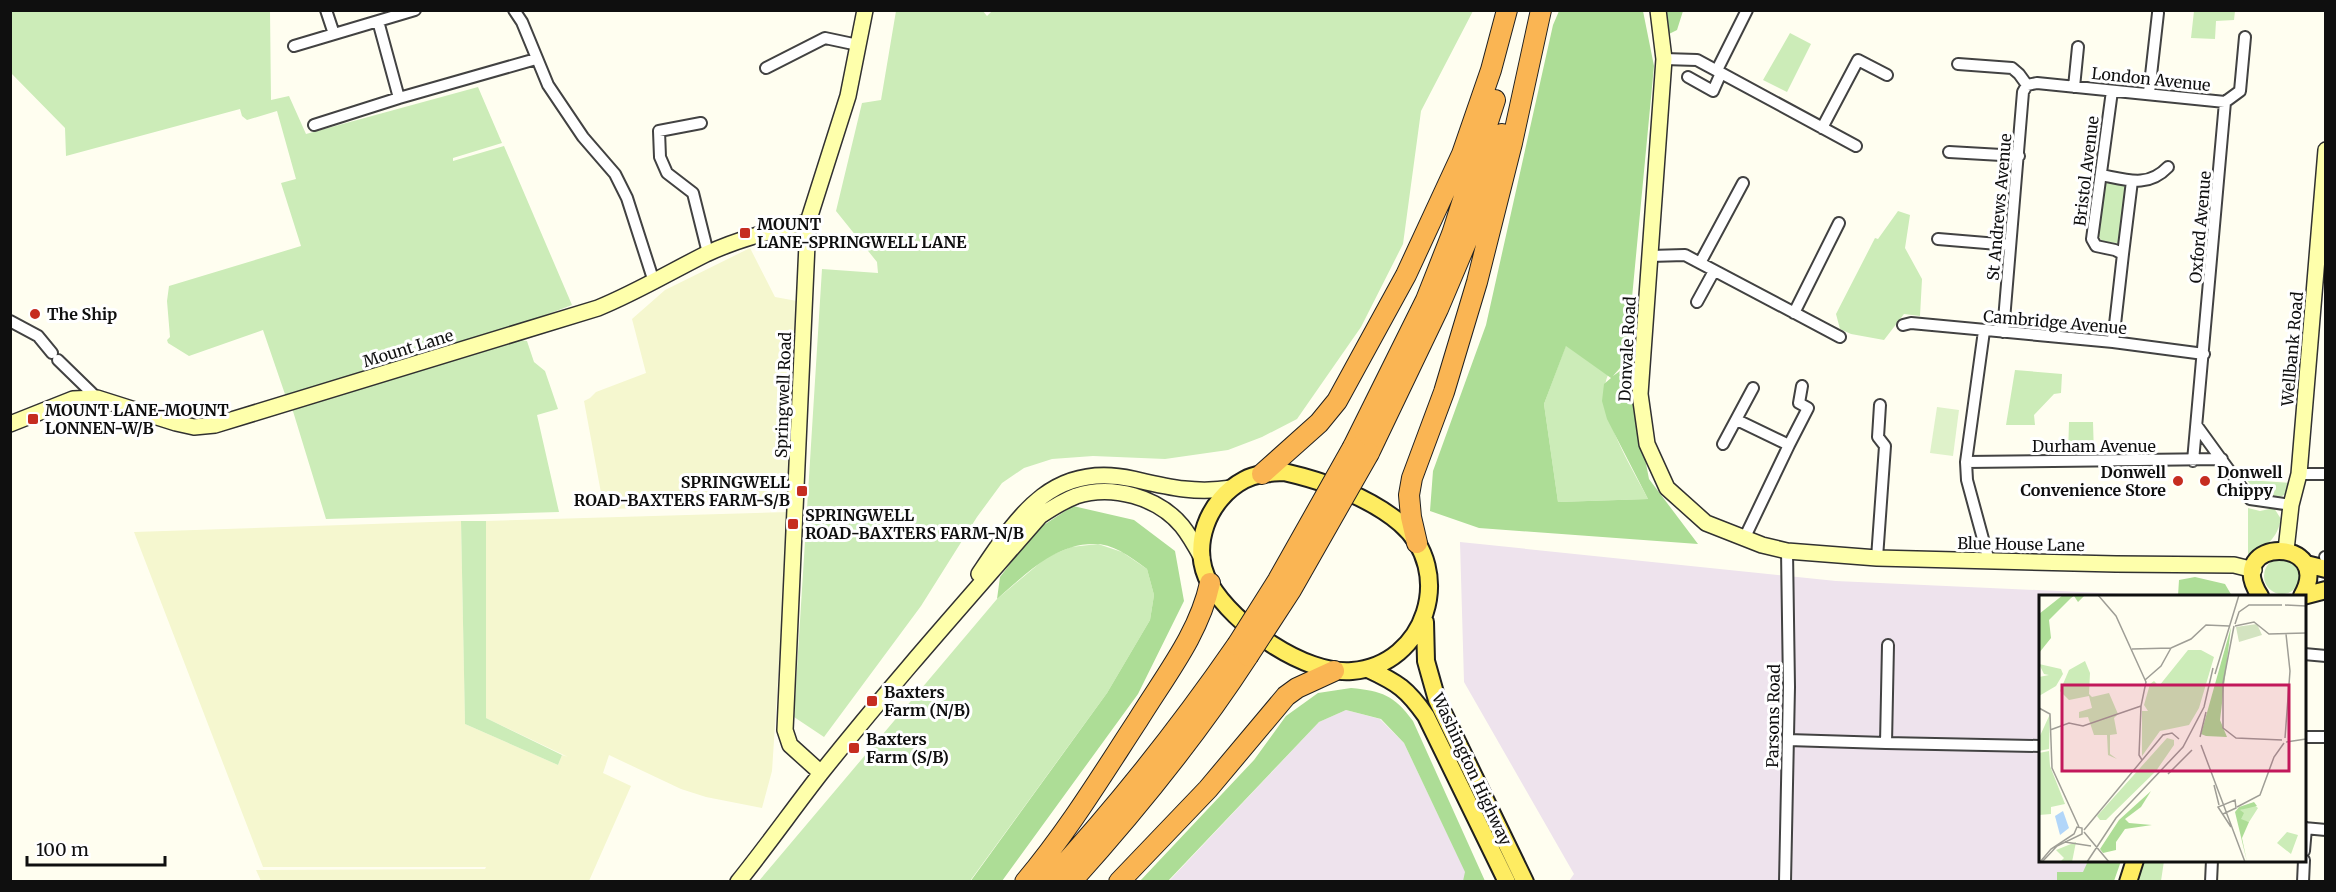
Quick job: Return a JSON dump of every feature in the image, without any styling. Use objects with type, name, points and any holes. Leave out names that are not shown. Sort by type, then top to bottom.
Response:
[{"type":"highway","points":[[1262,474],[1319,423],[1337,401],[1369,346],[1424,238],[1462,154],[1491,70],[1507,10]]},
{"type":"highway","points":[[1361,450],[1452,234],[1508,55],[1517,10]]},
{"type":"highway","points":[[1071,882],[1106,843],[1223,695],[1278,580],[1361,450],[1438,309],[1468,238],[1540,10]]},
{"type":"highway","points":[[1418,543],[1411,517],[1409,495],[1412,478],[1444,392],[1477,282],[1512,143],[1540,10]]},
{"type":"highway","points":[[1025,882],[1061,838],[1184,648],[1201,615],[1210,583]]},
{"type":"highway","points":[[1048,882],[1094,832],[1243,651]]},
{"type":"highway","points":[[1119,882],[1208,789],[1286,696],[1334,670]]},
{"type":"main road","points":[[1284,472],[1326,483],[1400,523],[1418,543],[1429,572],[1430,595],[1425,618],[1408,644],[1396,655],[1368,669],[1351,671],[1334,670],[1310,664],[1261,636],[1220,599],[1210,583],[1202,558],[1202,538],[1208,519],[1218,502],[1232,488],[1246,479],[1262,474],[1284,472]]},
{"type":"main road","points":[[2259,595],[2255,588],[2254,570],[2262,557],[2270,552],[2286,550],[2295,553],[2306,564],[2309,584],[2303,595]]},
{"type":"main road","points":[[2306,564],[2325,561]]},
{"type":"main road","points":[[2306,595],[2325,590]]},
{"type":"main road","name":"Washington Highway","points":[[1425,618],[1426,661],[1437,700],[1527,882]]},
{"type":"main road","name":"Washington Highway","points":[[1368,669],[1397,682],[1412,696],[1426,716],[1505,882]]},
{"type":"main road","points":[[2128,882],[2135,862]]},
{"type":"street","points":[[327,10],[333,34]]},
{"type":"street","points":[[294,46],[415,10]]},
{"type":"street","points":[[514,10],[522,22],[548,85],[583,137],[615,174],[627,198],[654,282]]},
{"type":"street","name":"Springwell Road","points":[[821,773],[789,745],[785,729],[808,222],[848,96],[865,10]]},
{"type":"street","name":"Donvale Road","points":[[1658,10],[1664,59],[1640,394],[1647,444],[1667,488],[1706,524],[1744,539],[1787,550]]},
{"type":"street","points":[[1688,77],[1713,91],[1719,72],[1747,10]]},
{"type":"street","points":[[2149,93],[2158,13]]},
{"type":"street","points":[[378,21],[399,98]]},
{"type":"street","points":[[2225,102],[2240,91],[2245,37]]},
{"type":"street","points":[[766,68],[825,38],[858,45]]},
{"type":"street","name":"London Avenue","points":[[2074,87],[2078,47]]},
{"type":"street","points":[[315,125],[399,98],[536,59]]},
{"type":"street","points":[[1664,59],[1697,60],[1856,146]]},
{"type":"street","points":[[1822,128],[1858,60],[1887,75]]},
{"type":"street","points":[[1958,64],[2012,68],[2027,85]]},
{"type":"street","name":"London Avenue","points":[[2027,85],[2037,83],[2225,102]]},
{"type":"street","name":"St Andrews Avenue","points":[[2003,332],[2023,92],[2027,85]]},
{"type":"street","name":"Bristol Avenue","points":[[2112,91],[2093,243],[2123,254]]},
{"type":"street","name":"Oxford Avenue","points":[[2193,461],[2225,102]]},
{"type":"street","points":[[700,123],[659,131],[660,157],[667,173],[693,193],[708,253]]},
{"type":"street","name":"Wellbank Road","points":[[2286,550],[2291,504],[2299,474],[2321,255],[2325,150]]},
{"type":"street","points":[[1949,152],[2019,156]]},
{"type":"street","points":[[2101,175],[2132,181],[2149,181],[2159,176],[2168,167]]},
{"type":"street","points":[[2113,342],[2132,181]]},
{"type":"street","points":[[1700,263],[1743,183]]},
{"type":"street","name":"Mount Lane","points":[[10,424],[73,399],[97,398],[194,427],[215,425],[578,314],[614,301],[708,253],[779,229],[808,222]]},
{"type":"street","points":[[1794,313],[1839,223]]},
{"type":"street","points":[[1938,239],[2010,245]]},
{"type":"street","points":[[1650,256],[1685,255],[1840,337]]},
{"type":"street","points":[[1697,302],[1714,271]]},
{"type":"street","points":[[10,321],[38,336],[97,398]]},
{"type":"street","name":"Cambridge Avenue","points":[[1903,325],[1911,323],[2113,342],[2204,354]]},
{"type":"street","points":[[1984,331],[1966,462],[1967,480],[1989,561]]},
{"type":"street","points":[[1744,539],[1808,408],[1799,403],[1802,386]]},
{"type":"street","points":[[1723,444],[1753,388]]},
{"type":"street","points":[[1877,558],[1885,446],[1878,437],[1880,405]]},
{"type":"street","points":[[1737,420],[1790,445]]},
{"type":"street","points":[[2197,426],[2250,499],[2291,504]]},
{"type":"street","name":"Durham Avenue","points":[[1966,462],[2222,459]]},
{"type":"street","points":[[2299,474],[2325,474]]},
{"type":"street","points":[[942,629],[1023,512],[1038,498],[1058,486],[1091,476],[1108,476],[1198,492],[1232,488]]},
{"type":"street","points":[[738,882],[821,773],[1040,516],[1078,495],[1103,492],[1128,494],[1149,501],[1167,512],[1182,525],[1202,558]]},
{"type":"street","name":"Blue House Lane","points":[[1787,550],[1877,558],[2234,565],[2254,570]]},
{"type":"street","name":"Parsons Road","points":[[1785,882],[1788,740],[1787,550]]},
{"type":"street","points":[[1886,743],[1888,645]]},
{"type":"street","points":[[2306,654],[2325,656]]},
{"type":"street","points":[[2306,736],[2325,737]]},
{"type":"street","points":[[1788,740],[2039,746]]},
{"type":"street","points":[[2306,828],[2325,830]]},
{"type":"street","points":[[2211,882],[2212,862]]},
{"type":"street","points":[[2303,882],[2304,862]]},
{"type":"shaded area","points":[[1460,542],[1836,581],[2147,595],[2039,595],[2039,862],[2099,862],[2093,881],[1569,881],[1574,874],[1464,682]]},
{"type":"shaded area","points":[[1346,710],[1380,719],[1404,743],[1466,873],[1463,882],[1168,882],[1319,722]]},
{"type":"green space","points":[[10,11],[270,11],[271,100],[289,96],[306,134],[478,87],[502,143],[453,158],[453,161],[504,146],[572,305],[408,367],[288,403],[263,330],[189,356],[168,343],[167,340],[170,337],[167,301],[169,286],[301,246],[281,183],[296,179],[277,111],[247,120],[242,116],[240,109],[66,156],[65,128],[11,73]]},
{"type":"green space","points":[[896,11],[983,11],[987,16],[992,11],[1473,11],[1421,111],[1403,244],[1361,327],[1297,419],[1262,437],[1228,450],[1165,459],[1093,456],[1052,459],[1024,468],[1002,483],[977,517],[921,606],[824,737],[794,717],[822,269],[878,273],[877,262],[836,211],[862,103],[881,100]]},
{"type":"green space","points":[[1559,11],[1643,11],[1654,66],[1626,361],[1613,376],[1627,366],[1649,479],[1698,544],[1479,528],[1430,511],[1433,471],[1486,325],[1553,25]],"holes":[[[1566,346],[1611,378],[1604,384],[1602,401],[1607,419],[1648,499],[1558,502],[1544,404]]]},
{"type":"green space","points":[[1666,11],[1683,11],[1677,30],[1667,35]]},
{"type":"green space","points":[[2194,11],[2235,11],[2234,20],[2216,21],[2215,39],[2191,38]]},
{"type":"green space","points":[[1790,33],[1811,44],[1787,92],[1763,80]]},
{"type":"green space","points":[[2105,181],[2125,184],[2127,189],[2118,243],[2102,242],[2097,233]]},
{"type":"green space","points":[[1898,211],[1910,215],[1905,248],[1922,279],[1920,316],[1904,314],[1884,340],[1851,334],[1840,329],[1836,314],[1875,238],[1878,239]]},
{"type":"green space","points":[[750,248],[775,297],[797,301],[789,505],[604,509],[584,401],[596,392],[646,373],[632,319],[665,290]]},
{"type":"green space","points":[[521,340],[527,341],[534,362],[545,371],[558,409],[537,415],[559,512],[326,519],[292,408]]},
{"type":"green space","points":[[1566,345],[1608,375],[1605,389],[1610,421],[1648,499],[1558,502],[1544,404]]},
{"type":"green space","points":[[2015,370],[2062,374],[2061,393],[2054,394],[2034,415],[2035,425],[2006,425]]},
{"type":"green space","points":[[1937,407],[1959,410],[1953,456],[1930,453]]},
{"type":"green space","points":[[2069,422],[2093,422],[2094,455],[2068,455]]},
{"type":"green space","points":[[2247,480],[2291,483],[2290,492],[2280,497],[2259,497]]},
{"type":"green space","points":[[1073,506],[1134,520],[1175,551],[1184,601],[1138,694],[1002,881],[970,882],[1107,693],[1150,620],[1154,595],[1147,569],[1124,553],[1097,544],[1068,548],[1055,554],[1031,570],[997,599],[1000,577],[1036,530]]},
{"type":"green space","points":[[2248,508],[2260,511],[2274,508],[2281,519],[2277,532],[2270,542],[2248,556]]},
{"type":"green space","points":[[789,512],[772,771],[762,808],[706,797],[681,789],[609,755],[603,773],[631,786],[589,881],[261,881],[256,870],[485,869],[486,867],[263,867],[134,532],[461,521],[465,724],[558,765],[562,755],[568,757],[486,718],[486,521]]},
{"type":"green space","points":[[461,521],[486,521],[486,718],[562,755],[558,765],[465,724]]},
{"type":"green space","points":[[1098,544],[1122,552],[1147,569],[1154,595],[1150,620],[1107,693],[970,881],[758,882],[997,599],[1047,557],[1071,547]]},
{"type":"green space","points":[[2282,558],[2295,563],[2300,576],[2295,589],[2282,594],[2269,589],[2264,576],[2269,563]]},
{"type":"green space","points":[[2195,577],[2225,584],[2231,595],[2178,595],[2179,580]]},
{"type":"green space","points":[[1351,688],[1386,696],[1400,705],[1413,721],[1485,881],[1463,881],[1465,872],[1404,743],[1381,719],[1346,710],[1319,722],[1168,881],[1140,881],[1254,760],[1286,716],[1318,693]]},
{"type":"green space","points":[[2088,862],[2121,862],[2114,881],[2057,881],[2057,872],[2083,872]]},
{"type":"green space","points":[[2141,862],[2164,862],[2161,881],[2134,882]]},
{"type":"place","name":"MOUNT LANE-SPRINGWELL LANE","points":[[745,233]]},
{"type":"place","name":"The Ship","points":[[35,314]]},
{"type":"place","name":"MOUNT LANE-MOUNT LONNEN-W/B","points":[[33,419]]},
{"type":"place","name":"Donwell Convenience Store","points":[[2178,481]]},
{"type":"place","name":"Donwell Chippy","points":[[2205,481]]},
{"type":"place","name":"SPRINGWELL ROAD-BAXTERS FARM-S/B","points":[[802,491]]},
{"type":"place","name":"SPRINGWELL ROAD-BAXTERS FARM-N/B","points":[[793,524]]},
{"type":"place","name":"Baxters Farm (N/B)","points":[[872,701]]},
{"type":"place","name":"Baxters Farm (S/B)","points":[[854,748]]}]
